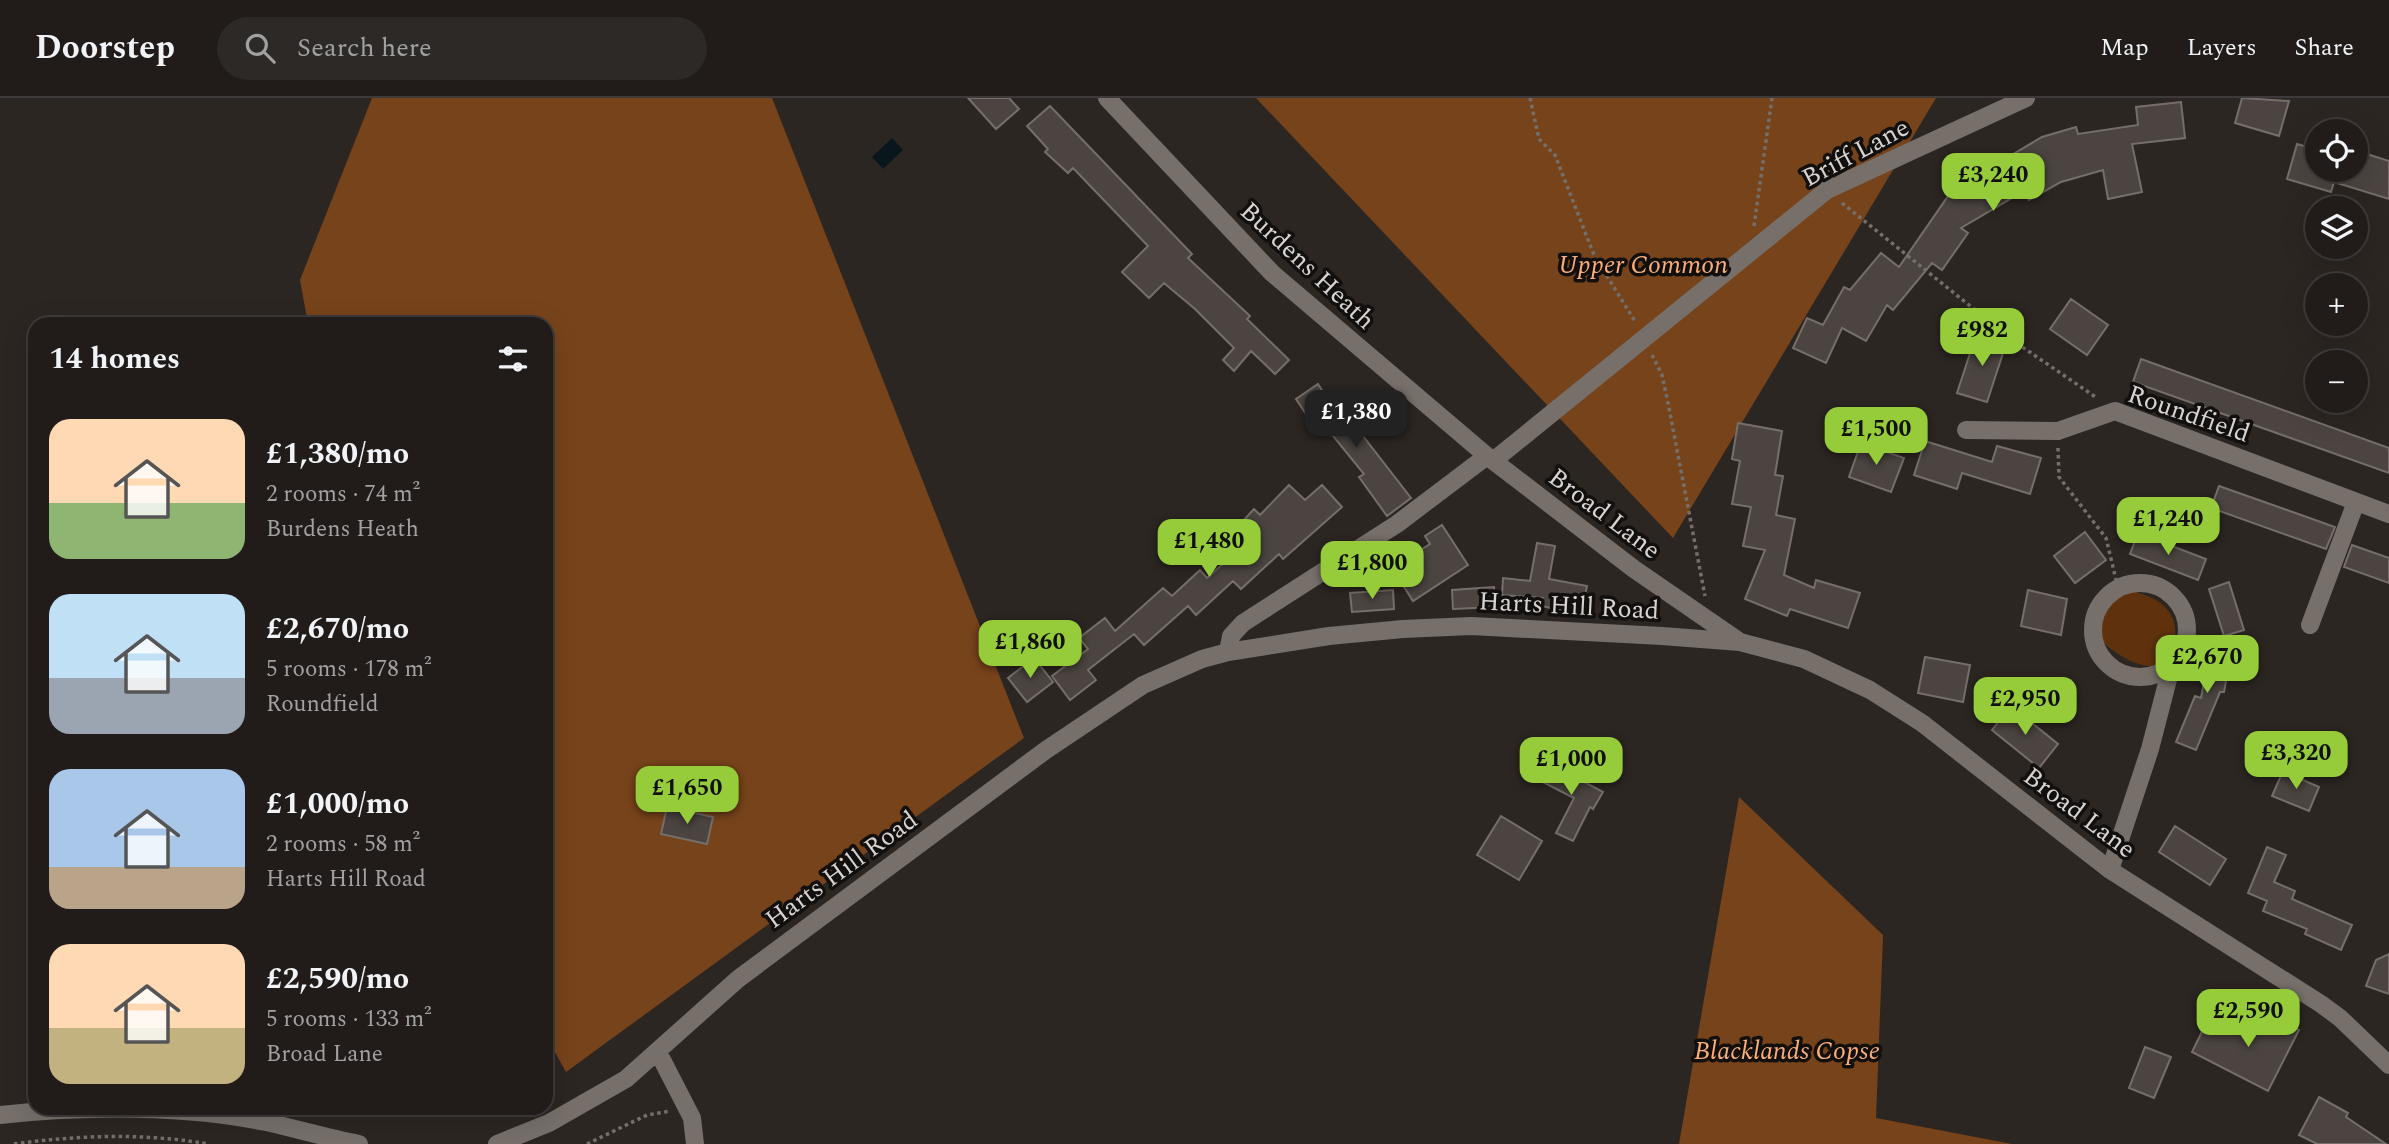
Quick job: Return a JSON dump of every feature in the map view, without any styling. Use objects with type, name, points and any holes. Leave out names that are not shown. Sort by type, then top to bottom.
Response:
[{"type":"street","name":"Burdens Heath","points":[[1107,98],[1272,273],[1490,459]]},
{"type":"street","name":"Briff Lane","points":[[1490,459],[1826,190],[2026,98]]},
{"type":"street","name":"Roundfield","points":[[1966,430],[2057,431],[2115,411],[2389,514]]},
{"type":"street","name":"Broad Lane","points":[[1490,459],[1634,569],[1740,642],[1804,659],[1870,690],[1922,723],[2110,870],[2320,1004],[2347,1025],[2389,1065]]},
{"type":"street","points":[[1228,652],[1231,636],[1242,623],[1397,524],[1490,459]]},
{"type":"street","points":[[2310,625],[2356,502]]},
{"type":"street","points":[[2110,870],[2150,749],[2172,664],[2186,639],[2184,617],[2173,597],[2147,584],[2118,588],[2106,597],[2097,610],[2092,626],[2094,642],[2101,657],[2112,668],[2127,675],[2143,677],[2158,673],[2172,664]]},
{"type":"street","name":"Harts Hill Road","points":[[498,1144],[582,1106],[626,1079],[695,1015],[748,971],[1095,715],[1173,671],[1228,652],[1341,635],[1471,626],[1740,642]]},
{"type":"street","points":[[658,1052],[692,1118],[695,1144]]},
{"type":"street","points":[[0,1115],[28,1113]]},
{"type":"street","points":[[204,1115],[264,1122],[359,1144]]},
{"type":"path","points":[[1750,252],[1772,98]]},
{"type":"path","points":[[1826,190],[2015,342],[2115,411]]},
{"type":"path","points":[[2057,431],[2059,477],[2106,538],[2118,588]]},
{"type":"path","points":[[587,1144],[648,1115],[671,1111],[692,1118]]},
{"type":"path","points":[[14,1144],[59,1138],[133,1136],[209,1144]]},
{"type":"shaded area","points":[[892,138],[903,150],[883,169],[872,157]]},
{"type":"shaded area","points":[[2135,592],[2161,604],[2168,610],[2175,625],[2172,652],[2163,663],[2155,666],[2127,659],[2109,648],[2097,636],[2101,607],[2118,594]]},
{"type":"green space","points":[[372,98],[772,98],[1024,738],[566,1072],[553,1049],[553,317],[307,317],[300,280]]},
{"type":"green space","name":"Upper Common","points":[[1256,98],[1936,98],[1673,538]]},
{"type":"green space","name":"Blacklands Copse","points":[[1739,797],[1883,935],[1876,1118],[2012,1144],[1679,1144]]},
{"type":"building","points":[[968,98],[1009,98],[1019,109],[996,129]]},
{"type":"building","points":[[2242,98],[2289,101],[2279,136],[2235,123]]},
{"type":"building","points":[[2181,102],[2185,138],[2132,144],[2142,192],[2108,199],[2103,170],[2061,182],[2029,200],[2024,191],[1961,228],[1968,233],[1942,270],[1932,263],[1893,310],[1887,305],[1866,341],[1842,328],[1826,363],[1793,348],[1807,318],[1823,325],[1844,287],[1850,290],[1881,253],[1899,267],[1948,196],[1946,194],[2042,137],[2076,127],[2078,134],[2138,125],[2136,107]]},
{"type":"building","points":[[1050,106],[1192,254],[1188,258],[1250,316],[1247,319],[1289,360],[1275,374],[1251,351],[1234,371],[1223,360],[1234,348],[1195,309],[1164,283],[1149,298],[1122,272],[1148,246],[1073,168],[1068,173],[1045,152],[1048,149],[1027,126]]},
{"type":"building","points":[[2297,144],[2305,146],[2305,182],[2334,182],[2331,192],[2287,179]]},
{"type":"building","points":[[2368,154],[2389,161],[2389,199],[2334,182],[2368,182]]},
{"type":"building","points":[[2071,299],[2108,325],[2087,355],[2050,329]]},
{"type":"building","points":[[1976,335],[2006,344],[1987,402],[1957,393]]},
{"type":"building","points":[[2141,359],[2389,448],[2389,473],[2133,382]]},
{"type":"building","points":[[1318,384],[1343,423],[1349,418],[1411,498],[1387,516],[1359,477],[1364,474],[1325,426],[1317,431],[1296,399]]},
{"type":"building","points":[[1738,423],[1782,431],[1775,475],[1783,476],[1776,515],[1795,519],[1784,575],[1814,588],[1816,580],[1860,593],[1848,628],[1790,609],[1787,616],[1745,599],[1765,550],[1743,546],[1751,507],[1732,504],[1740,461],[1732,459]]},
{"type":"building","points":[[1925,441],[1992,462],[1997,446],[2041,458],[2030,494],[1962,473],[1957,489],[1914,475]]},
{"type":"building","points":[[1861,443],[1904,458],[1891,492],[1849,477]]},
{"type":"building","points":[[1289,485],[1305,500],[1322,485],[1342,507],[1283,559],[1279,554],[1241,589],[1233,581],[1196,615],[1188,606],[1144,645],[1134,634],[1088,670],[1096,680],[1070,700],[1052,676],[1088,649],[1079,638],[1105,618],[1115,631],[1163,588],[1172,596],[1200,570],[1207,578],[1244,545],[1232,533],[1254,509],[1260,515]]},
{"type":"building","points":[[2219,486],[2335,527],[2326,549],[2211,508]]},
{"type":"building","points":[[1442,525],[1468,565],[1413,601],[1392,568],[1430,544],[1425,536]]},
{"type":"building","points":[[2085,532],[2106,560],[2075,583],[2054,556]]},
{"type":"building","points":[[2138,533],[2206,559],[2198,580],[2130,554]]},
{"type":"building","points":[[1537,543],[1555,546],[1549,579],[1587,586],[1581,614],[1541,606],[1543,598],[1502,595],[1503,578],[1530,581]]},
{"type":"building","points":[[2352,545],[2389,558],[2389,583],[2344,567]]},
{"type":"building","points":[[2229,582],[2244,630],[2224,636],[2209,589]]},
{"type":"building","points":[[1494,587],[1496,607],[1453,609],[1452,590]]},
{"type":"building","points":[[1393,590],[1394,609],[1352,612],[1350,593]]},
{"type":"building","points":[[2028,590],[2067,599],[2061,635],[2021,626]]},
{"type":"building","points":[[2212,639],[2233,644],[2224,692],[2220,692],[2196,750],[2176,742],[2195,696],[2201,698]]},
{"type":"building","points":[[1925,657],[1970,665],[1963,702],[1918,693]]},
{"type":"building","points":[[1034,658],[1053,682],[1027,702],[1008,678]]},
{"type":"building","points":[[2011,706],[2058,744],[2039,768],[1992,730]]},
{"type":"building","points":[[1545,761],[1603,792],[1593,809],[1590,807],[1573,841],[1556,833],[1574,798],[1535,778]]},
{"type":"building","points":[[2283,771],[2319,787],[2309,811],[2272,796]]},
{"type":"building","points":[[667,807],[713,817],[707,844],[661,834]]},
{"type":"building","points":[[1501,816],[1542,841],[1519,880],[1477,855]]},
{"type":"building","points":[[2175,826],[2226,859],[2210,885],[2159,852]]},
{"type":"building","points":[[2267,847],[2286,855],[2274,882],[2295,891],[2292,899],[2352,925],[2341,950],[2305,934],[2307,929],[2263,911],[2267,901],[2248,893]]},
{"type":"building","points":[[2389,954],[2389,994],[2366,986],[2376,960]]},
{"type":"building","points":[[2262,1012],[2299,1030],[2268,1091],[2192,1052],[2209,1017],[2249,1037]]},
{"type":"building","points":[[2145,1047],[2171,1057],[2154,1098],[2129,1088]]},
{"type":"building","points":[[2319,1097],[2348,1113],[2346,1117],[2386,1144],[2317,1144],[2299,1135]]}]
